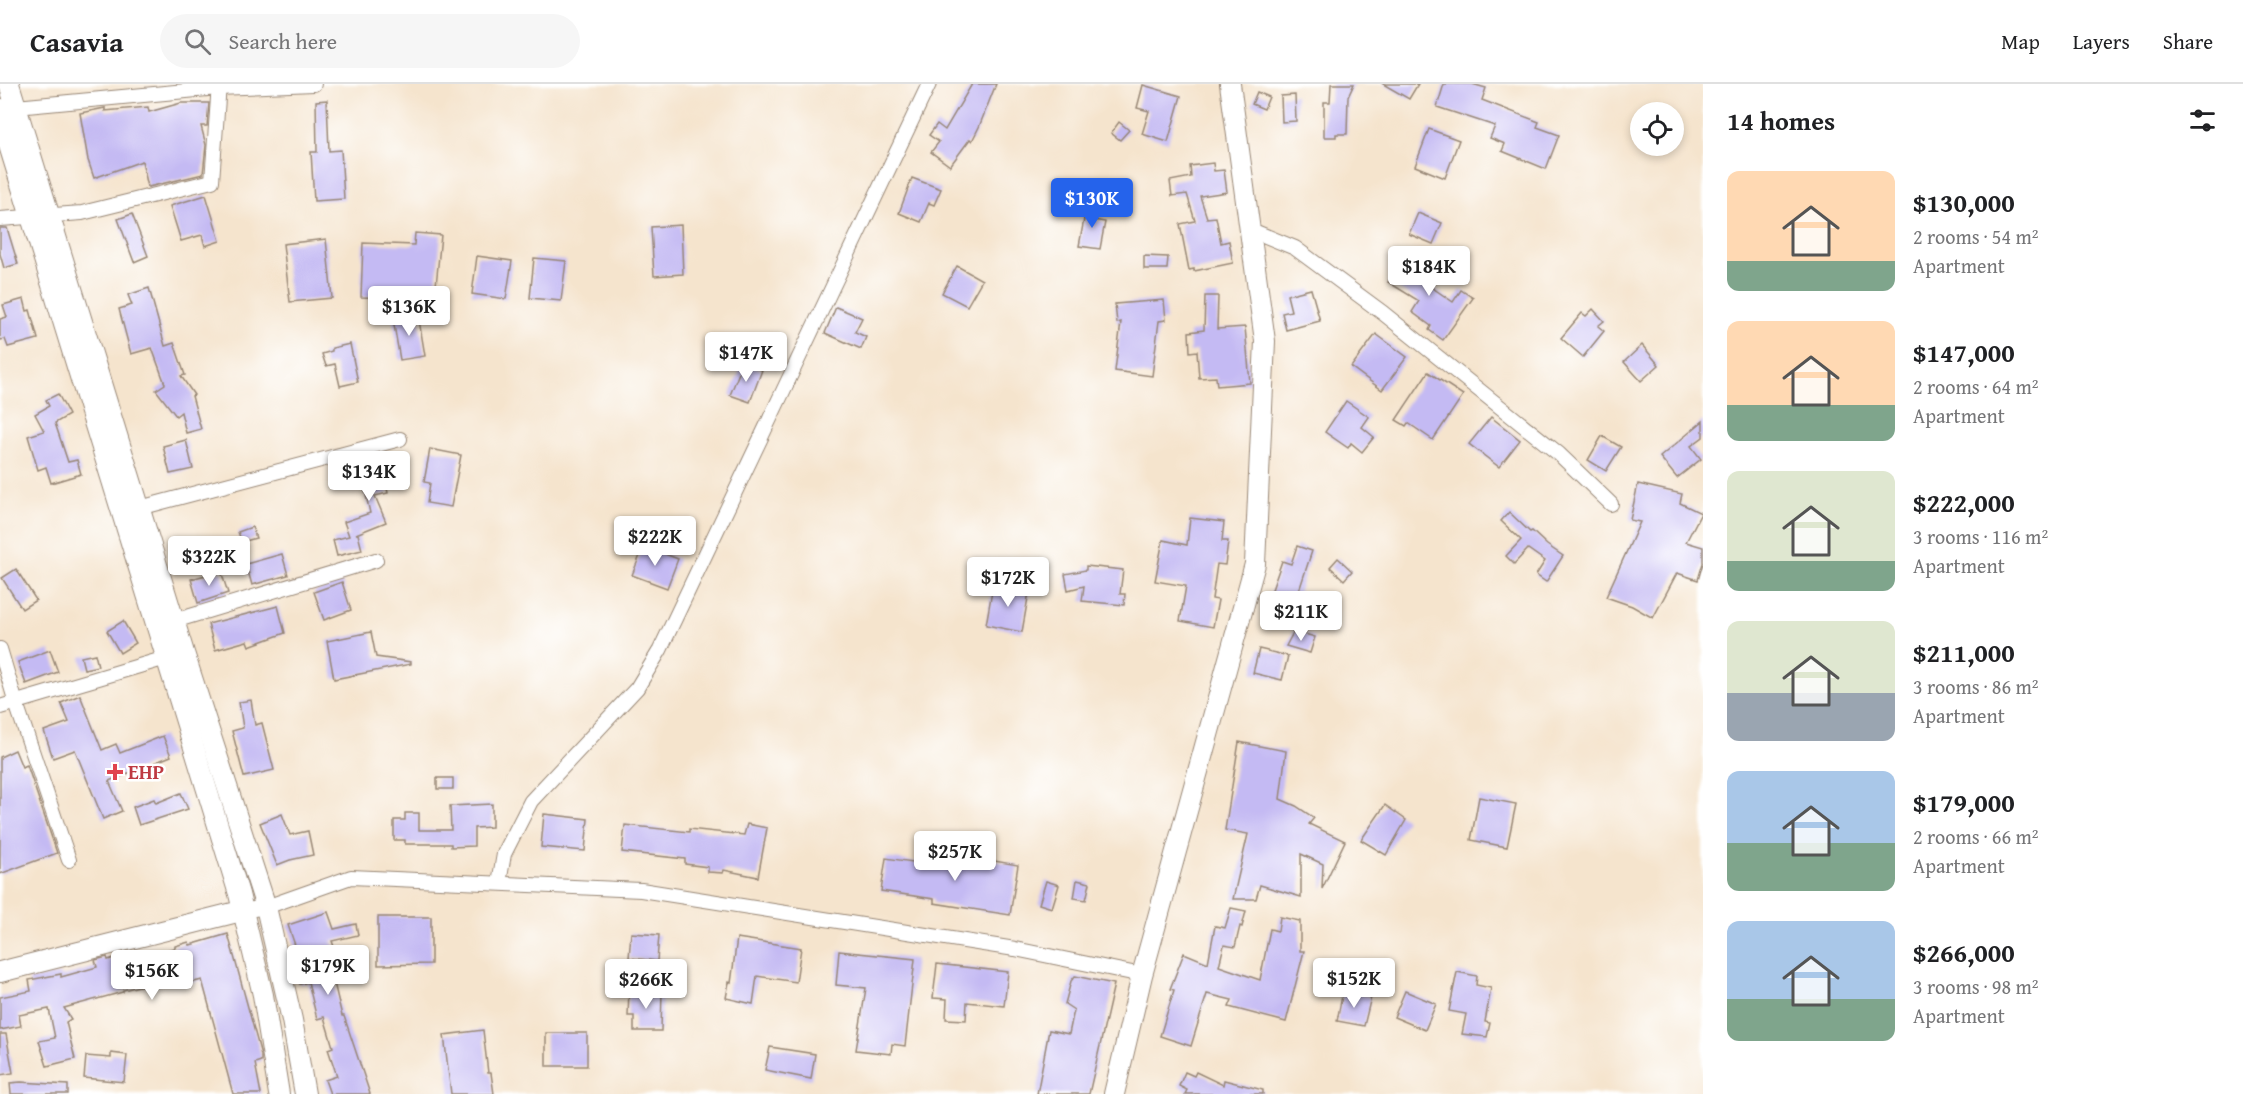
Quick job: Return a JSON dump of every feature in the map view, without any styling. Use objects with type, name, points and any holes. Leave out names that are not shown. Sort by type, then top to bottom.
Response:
[{"type":"main road","points":[[9,84],[5,110],[40,216],[175,655],[263,995],[279,1094]]},
{"type":"main road","points":[[1114,1094],[1142,975],[1255,564],[1265,341],[1230,84]]},
{"type":"main road","points":[[131,511],[174,621],[175,655],[266,907],[292,1020],[305,1094]]},
{"type":"main road","points":[[0,972],[241,911]]},
{"type":"street","points":[[5,110],[219,86],[314,84]]},
{"type":"street","points":[[499,883],[504,854],[531,801],[637,688],[660,650],[929,84]]},
{"type":"street","points":[[0,219],[82,213],[212,180],[219,86]]},
{"type":"street","points":[[1251,230],[1295,248],[1383,313],[1559,454],[1611,504]]},
{"type":"street","points":[[131,511],[400,439]]},
{"type":"street","points":[[174,621],[376,560]]},
{"type":"street","points":[[0,649],[69,860]]},
{"type":"street","points":[[0,707],[175,655]]},
{"type":"street","points":[[241,911],[266,907],[351,877],[641,890],[1015,949],[1142,975]]},
{"type":"building","points":[[972,84],[996,84],[972,141],[970,139],[950,166],[931,152],[939,142],[929,135],[937,124],[945,130]]},
{"type":"building","points":[[1331,84],[1354,84],[1348,97],[1347,134],[1324,137],[1324,102],[1330,102]]},
{"type":"building","points":[[1383,84],[1418,84],[1409,99]]},
{"type":"building","points":[[1444,84],[1472,84],[1486,88],[1482,100],[1539,122],[1537,127],[1559,135],[1546,169],[1502,151],[1505,144],[1490,138],[1495,126],[1437,107]]},
{"type":"building","points":[[1143,85],[1181,96],[1168,142],[1142,134],[1149,111],[1137,108]]},
{"type":"building","points":[[1257,92],[1269,97],[1264,109],[1252,104]]},
{"type":"building","points":[[1295,95],[1296,121],[1282,122],[1281,96]]},
{"type":"building","points":[[327,100],[329,151],[341,150],[344,199],[314,201],[311,152],[317,152],[316,101]]},
{"type":"building","points":[[181,103],[209,103],[207,126],[201,126],[206,145],[203,174],[148,187],[142,161],[94,178],[88,160],[80,113],[105,108],[105,111],[148,107],[149,112]]},
{"type":"building","points":[[1119,122],[1129,130],[1120,140],[1111,133]]},
{"type":"building","points":[[1429,129],[1459,140],[1445,178],[1415,166]]},
{"type":"building","points":[[1213,163],[1214,171],[1224,170],[1227,192],[1200,196],[1207,218],[1216,217],[1221,243],[1229,241],[1233,263],[1189,270],[1180,224],[1195,221],[1187,194],[1172,196],[1170,181],[1191,177],[1190,166]]},
{"type":"building","points":[[912,178],[941,189],[934,205],[929,203],[921,222],[899,213]]},
{"type":"building","points":[[206,195],[220,241],[205,246],[202,235],[181,241],[170,206]]},
{"type":"building","points":[[1087,203],[1099,210],[1093,220],[1105,222],[1100,249],[1079,246]]},
{"type":"building","points":[[1418,213],[1442,223],[1433,244],[1409,234]]},
{"type":"building","points":[[132,214],[148,256],[134,262],[118,219]]},
{"type":"building","points":[[681,225],[683,274],[654,276],[651,227]]},
{"type":"building","points":[[0,228],[7,228],[18,264],[4,268],[0,254]]},
{"type":"building","points":[[415,233],[441,235],[435,296],[415,294],[416,299],[361,297],[363,243],[414,245]]},
{"type":"building","points":[[326,239],[332,298],[290,302],[283,244]]},
{"type":"building","points":[[1404,254],[1434,272],[1427,284],[1453,302],[1461,290],[1473,298],[1443,340],[1429,330],[1431,326],[1412,312],[1419,301],[1388,282]]},
{"type":"building","points":[[477,256],[512,261],[506,299],[472,294]]},
{"type":"building","points":[[1144,256],[1168,257],[1167,269],[1144,269]]},
{"type":"building","points":[[534,258],[566,261],[561,301],[530,298]]},
{"type":"building","points":[[957,266],[982,280],[967,306],[942,293]]},
{"type":"building","points":[[149,288],[165,346],[174,343],[185,375],[181,376],[194,395],[192,396],[201,429],[186,433],[181,412],[176,416],[156,390],[165,384],[152,348],[131,354],[119,309],[132,305],[128,295]]},
{"type":"building","points":[[1311,289],[1320,321],[1286,330],[1282,313],[1291,311],[1287,295]]},
{"type":"building","points":[[1205,296],[1218,296],[1217,329],[1245,327],[1250,383],[1217,386],[1216,377],[1199,378],[1197,351],[1190,352],[1189,332],[1204,330]]},
{"type":"building","points":[[24,299],[27,311],[30,310],[38,339],[8,347],[5,339],[0,340],[0,319],[7,317],[3,305]]},
{"type":"building","points":[[1164,300],[1166,320],[1159,321],[1152,376],[1115,371],[1121,322],[1117,323],[1115,304]]},
{"type":"building","points":[[836,307],[862,318],[855,332],[866,337],[861,349],[825,333]]},
{"type":"building","points":[[1593,309],[1604,321],[1598,326],[1604,331],[1583,357],[1561,338],[1582,313],[1586,316]]},
{"type":"building","points":[[418,314],[425,356],[400,360],[393,319]]},
{"type":"building","points":[[1376,334],[1407,357],[1382,390],[1351,367]]},
{"type":"building","points":[[350,344],[358,382],[340,386],[335,364],[326,366],[322,354],[332,351],[332,348]]},
{"type":"building","points":[[1642,345],[1659,365],[1641,381],[1624,362]]},
{"type":"building","points":[[743,363],[762,370],[750,402],[730,395]]},
{"type":"building","points":[[1428,372],[1463,395],[1433,440],[1408,423],[1406,426],[1396,420]]},
{"type":"building","points":[[58,394],[69,415],[55,423],[68,462],[77,460],[81,474],[51,483],[46,467],[38,470],[28,436],[44,431],[35,414],[49,406],[46,400]]},
{"type":"building","points":[[1346,401],[1369,417],[1362,427],[1374,437],[1362,452],[1351,443],[1348,448],[1325,432]]},
{"type":"building","points":[[1491,417],[1520,440],[1499,467],[1469,444]]},
{"type":"building","points":[[1703,421],[1703,437],[1691,446],[1701,459],[1677,478],[1660,457]]},
{"type":"building","points":[[1602,436],[1621,447],[1606,471],[1588,460]]},
{"type":"building","points":[[186,440],[193,469],[170,474],[163,446]]},
{"type":"building","points":[[430,449],[461,455],[451,507],[427,503],[430,483],[424,482]]},
{"type":"building","points":[[394,453],[400,474],[385,479],[388,493],[375,496],[386,522],[356,534],[358,534],[362,550],[337,556],[333,540],[349,536],[344,522],[370,513],[359,465]]},
{"type":"building","points":[[1638,484],[1682,494],[1680,503],[1701,513],[1686,542],[1703,547],[1703,563],[1698,580],[1677,573],[1653,618],[1632,606],[1606,597],[1640,522],[1630,520]]},
{"type":"building","points":[[1509,512],[1530,532],[1532,531],[1563,556],[1546,582],[1536,575],[1545,561],[1528,549],[1514,564],[1506,556],[1521,540],[1501,521]]},
{"type":"building","points":[[1190,518],[1224,522],[1222,541],[1228,541],[1225,565],[1217,564],[1212,599],[1218,600],[1213,627],[1180,621],[1186,586],[1155,581],[1163,540],[1187,545]]},
{"type":"building","points":[[252,527],[256,538],[242,542],[238,532]]},
{"type":"building","points":[[644,546],[678,559],[667,588],[632,575]]},
{"type":"building","points":[[1297,546],[1312,551],[1294,606],[1305,610],[1301,622],[1275,614],[1277,607],[1267,604],[1282,561],[1291,564]]},
{"type":"building","points":[[282,554],[288,575],[252,585],[246,564]]},
{"type":"building","points":[[1338,558],[1352,571],[1344,580],[1330,567]]},
{"type":"building","points":[[1086,566],[1123,570],[1120,594],[1125,594],[1124,605],[1082,601],[1084,586],[1068,590],[1065,574],[1086,570]]},
{"type":"building","points":[[16,569],[36,600],[22,609],[2,578]]},
{"type":"building","points":[[221,571],[228,593],[198,603],[191,579]]},
{"type":"building","points":[[342,582],[351,610],[324,620],[314,592]]},
{"type":"building","points":[[993,585],[1029,592],[1022,632],[986,625]]},
{"type":"building","points":[[278,606],[285,633],[249,646],[247,641],[215,650],[208,624]]},
{"type":"building","points":[[123,621],[136,643],[120,653],[107,631]]},
{"type":"building","points":[[1294,631],[1315,637],[1310,653],[1286,646]]},
{"type":"building","points":[[371,632],[376,657],[411,662],[411,664],[334,679],[327,641]]},
{"type":"building","points":[[1259,649],[1288,656],[1282,680],[1253,673]]},
{"type":"building","points":[[50,650],[58,672],[26,684],[18,662]]},
{"type":"building","points":[[95,654],[98,666],[84,669],[81,657]]},
{"type":"building","points":[[80,695],[102,750],[116,744],[120,753],[163,736],[171,756],[109,781],[122,811],[103,819],[75,750],[53,758],[44,731],[69,722],[61,703]]},
{"type":"building","points":[[251,700],[255,725],[262,723],[274,770],[244,777],[232,731],[243,728],[239,702]]},
{"type":"building","points":[[1239,742],[1286,751],[1280,799],[1314,818],[1309,824],[1345,841],[1322,889],[1323,864],[1301,854],[1301,897],[1260,885],[1256,899],[1233,899],[1248,834],[1225,830]]},
{"type":"building","points":[[15,750],[22,767],[27,765],[57,853],[0,874],[0,757]]},
{"type":"building","points":[[437,778],[453,778],[453,789],[437,789]]},
{"type":"building","points":[[181,793],[188,809],[139,825],[133,807],[154,799],[156,803]]},
{"type":"building","points":[[1479,797],[1516,804],[1507,847],[1471,840]]},
{"type":"building","points":[[492,804],[492,827],[474,828],[474,846],[405,844],[405,840],[394,840],[394,820],[405,820],[405,813],[419,813],[419,830],[451,830],[450,806]]},
{"type":"building","points":[[1385,805],[1406,820],[1386,855],[1361,840]]},
{"type":"building","points":[[282,814],[290,835],[308,831],[313,855],[277,865],[260,823]]},
{"type":"building","points":[[544,814],[588,819],[585,851],[541,847]]},
{"type":"building","points":[[747,824],[767,828],[758,877],[724,870],[723,873],[708,872],[708,867],[685,864],[685,859],[622,852],[625,825],[744,835]]},
{"type":"building","points":[[942,852],[1018,865],[1010,915],[934,903],[934,899],[881,891],[886,858],[940,866]]},
{"type":"building","points":[[1077,880],[1090,883],[1086,900],[1074,898]]},
{"type":"building","points":[[1046,881],[1059,885],[1052,908],[1039,904]]},
{"type":"building","points":[[1231,908],[1246,911],[1235,947],[1224,945],[1219,966],[1260,980],[1270,929],[1278,931],[1280,917],[1300,921],[1300,951],[1304,951],[1286,1022],[1229,1007],[1232,1000],[1207,994],[1191,1046],[1160,1036],[1174,990],[1170,989],[1184,953],[1208,963],[1215,926],[1225,928]]},
{"type":"building","points":[[328,912],[334,929],[356,924],[358,935],[332,941],[340,963],[330,966],[342,1016],[344,1016],[370,1094],[330,1094],[325,1080],[337,1076],[328,1049],[333,1047],[324,1017],[317,1019],[308,982],[300,984],[293,952],[297,951],[288,925]]},
{"type":"building","points":[[378,917],[431,917],[431,964],[378,965]]},
{"type":"building","points":[[631,933],[659,935],[657,961],[629,958]]},
{"type":"building","points":[[228,934],[261,1055],[261,1061],[255,1063],[261,1094],[233,1094],[202,980],[183,985],[180,976],[64,1008],[71,1019],[66,1022],[75,1059],[47,1066],[39,1041],[55,1038],[49,1009],[19,1015],[21,1026],[0,1030],[0,997],[31,991],[29,980],[61,974],[61,977],[97,967],[95,960],[107,957],[108,960],[114,958],[115,962]]},
{"type":"building","points":[[737,938],[801,948],[796,982],[757,976],[753,1004],[726,998],[729,982],[731,983]]},
{"type":"building","points":[[839,951],[915,959],[905,1046],[892,1044],[891,1054],[856,1050],[866,988],[836,985]]},
{"type":"building","points":[[937,964],[1008,972],[1004,1006],[967,1002],[966,1020],[946,1019],[947,999],[933,998]]},
{"type":"building","points":[[1457,972],[1477,976],[1476,985],[1491,988],[1485,1022],[1490,1023],[1487,1037],[1462,1034],[1466,1014],[1449,1011]]},
{"type":"building","points":[[1075,976],[1114,984],[1089,1094],[1037,1094],[1049,1030],[1069,1034],[1074,1010],[1065,1004],[1071,981]]},
{"type":"building","points":[[629,990],[662,990],[661,1031],[634,1031],[634,1016],[628,1016]]},
{"type":"building","points":[[1343,991],[1371,997],[1364,1026],[1337,1021]]},
{"type":"building","points":[[1405,991],[1436,1004],[1425,1030],[1394,1017]]},
{"type":"building","points":[[483,1030],[488,1073],[491,1073],[494,1094],[451,1094],[444,1035]]},
{"type":"building","points":[[546,1033],[587,1033],[587,1066],[546,1066]]},
{"type":"building","points":[[0,1034],[6,1034],[13,1073],[0,1075]]},
{"type":"building","points":[[770,1047],[815,1054],[811,1079],[765,1070]]},
{"type":"building","points":[[111,1053],[127,1055],[124,1082],[84,1078],[86,1056],[111,1058]]},
{"type":"building","points":[[1185,1072],[1194,1076],[1196,1072],[1223,1085],[1224,1080],[1263,1090],[1263,1094],[1185,1094],[1187,1090],[1179,1086]]},
{"type":"building","points":[[10,1083],[68,1085],[68,1094],[11,1094]]},
{"type":"place","name":"EHP","points":[[115,772]]}]
